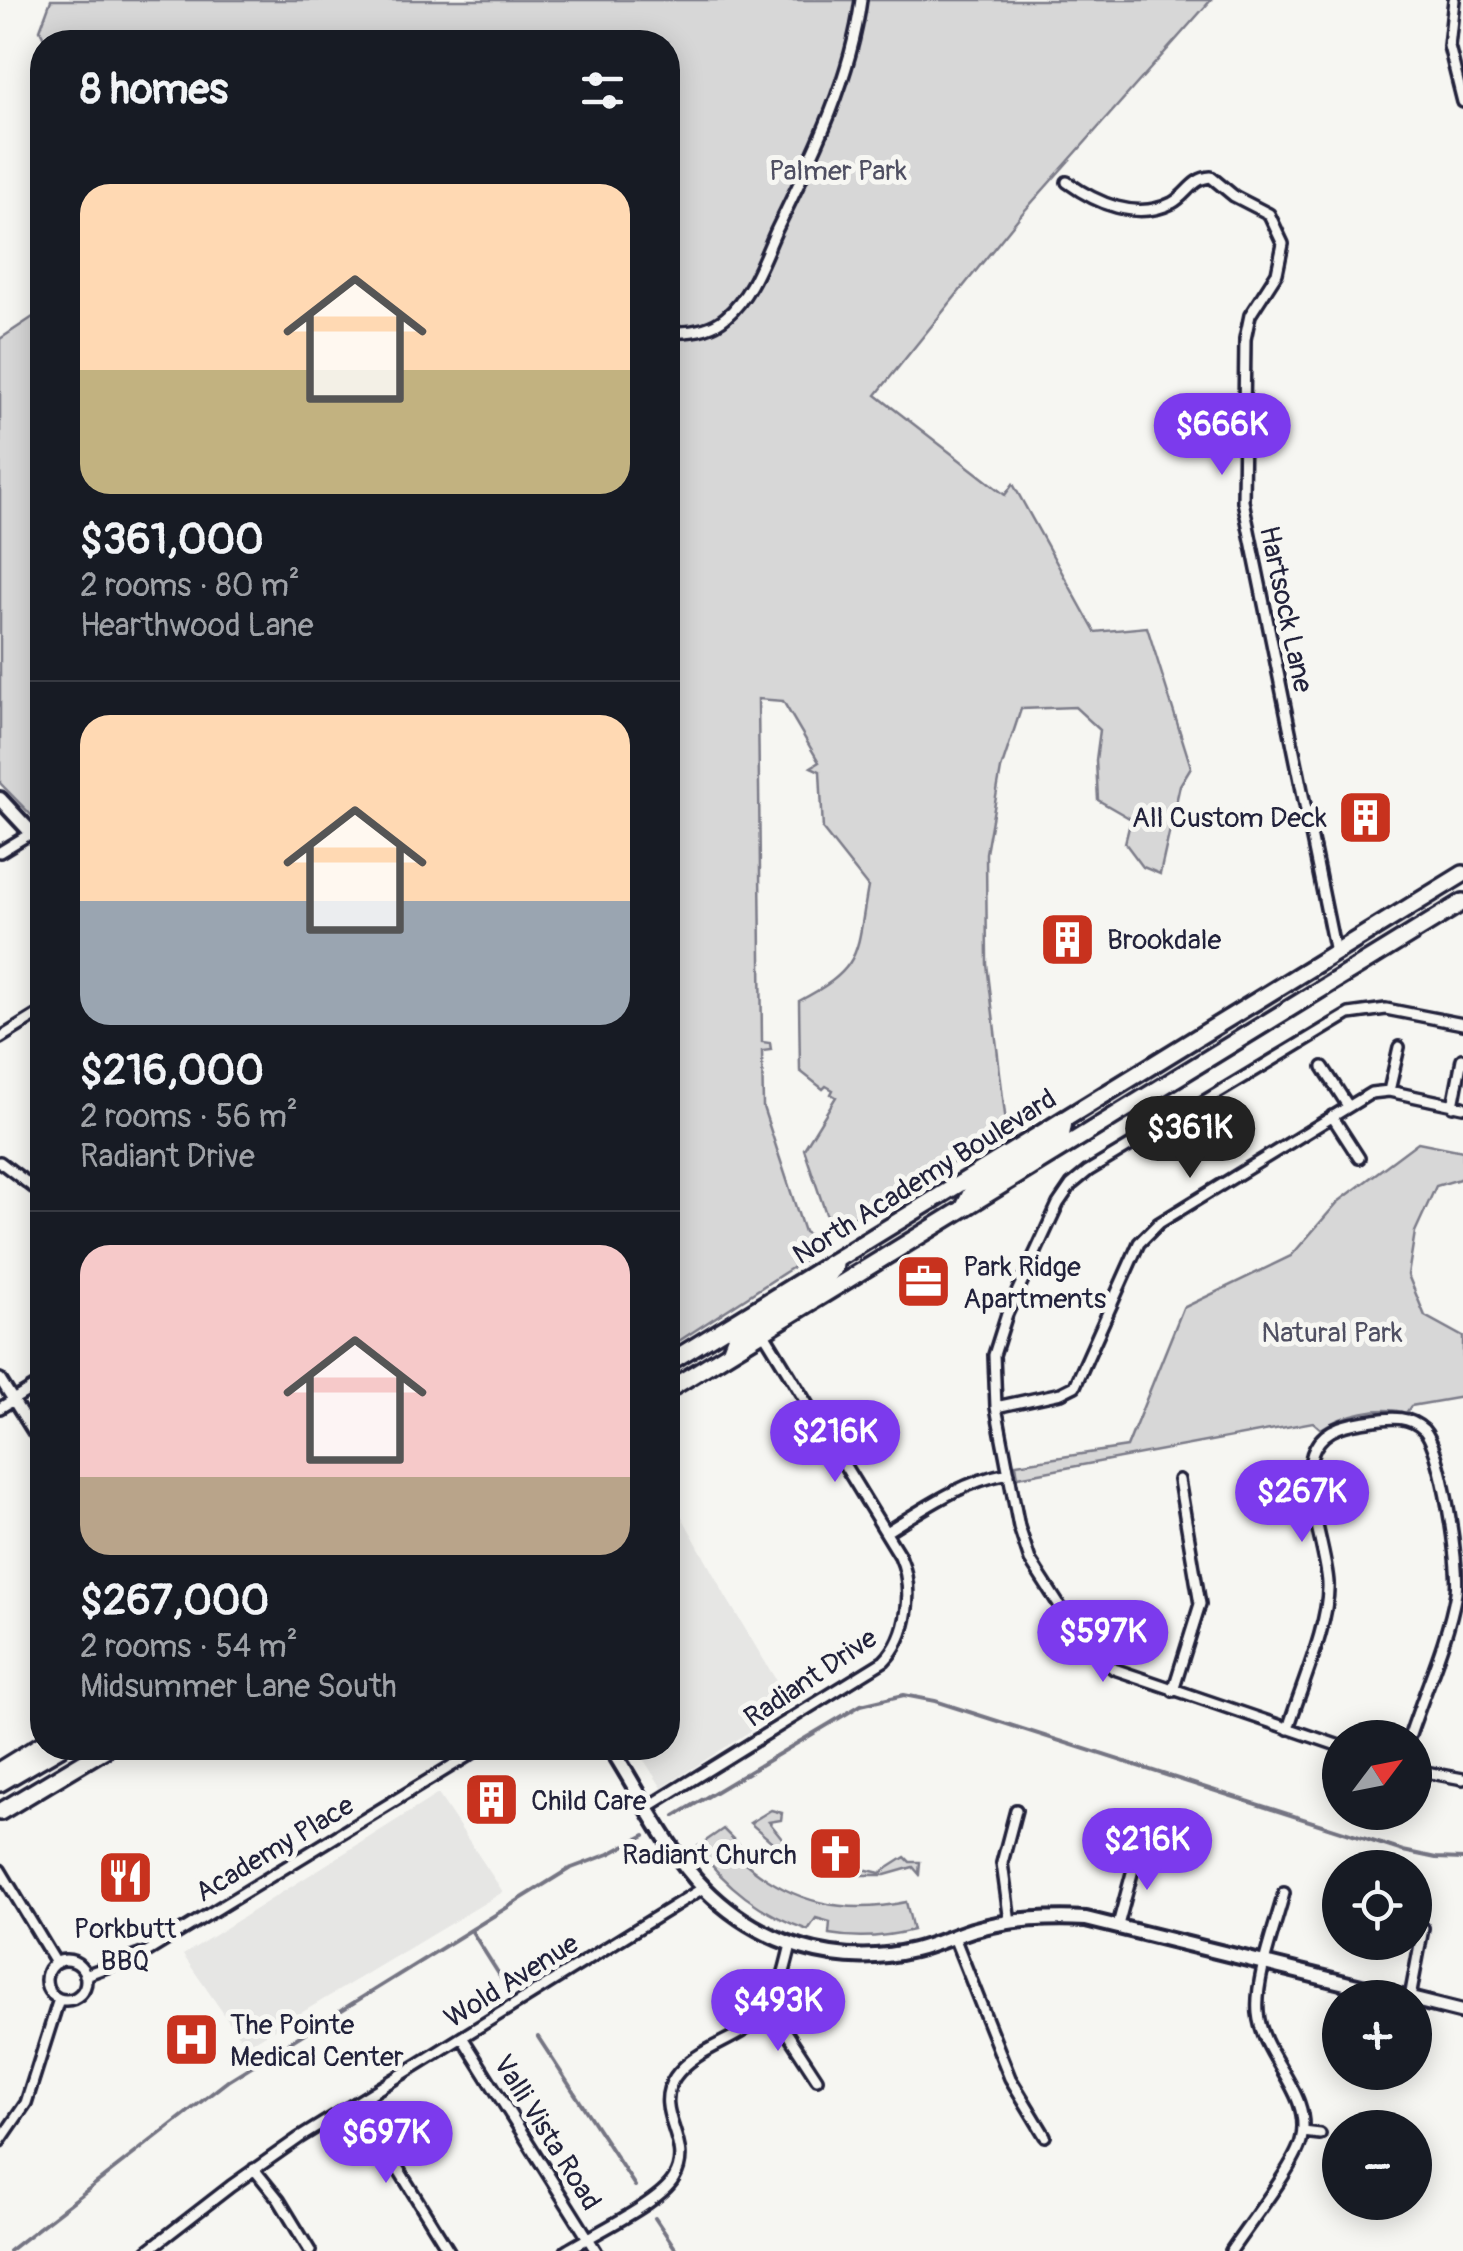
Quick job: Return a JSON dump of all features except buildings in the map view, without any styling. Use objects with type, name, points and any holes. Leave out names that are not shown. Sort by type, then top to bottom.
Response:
[{"type":"highway","name":"North Academy Boulevard","points":[[680,1356],[1463,874]]},
{"type":"highway","name":"North Academy Boulevard","points":[[680,1382],[1463,902]]},
{"type":"highway","points":[[0,1770],[30,1751]]},
{"type":"highway","points":[[0,1783],[39,1760]]},
{"type":"highway","points":[[0,1812],[86,1760]]},
{"type":"main road","points":[[0,799],[30,829]]},
{"type":"main road","points":[[1335,952],[1347,973]]},
{"type":"main road","points":[[963,1208],[972,1190],[1062,1135],[1064,1118]]},
{"type":"main road","points":[[730,1350],[747,1327],[827,1277],[836,1260]]},
{"type":"main road","points":[[619,1760],[704,1888],[751,1925],[792,1945],[830,1954],[873,1956],[915,1950],[1010,1922],[1065,1918],[1118,1925],[1336,1980]]},
{"type":"main road","points":[[1432,2004],[1463,2012]]},
{"type":"street","points":[[680,332],[712,326],[728,316],[748,290],[828,121],[848,65],[861,0]]},
{"type":"street","points":[[1454,0],[1449,46],[1463,102]]},
{"type":"street","name":"Hartsock Lane","points":[[1067,182],[1105,205],[1135,208],[1169,204],[1200,179],[1211,177],[1234,196],[1265,211],[1281,237],[1280,267],[1252,310],[1246,330],[1242,484],[1256,574],[1335,952]]},
{"type":"street","points":[[0,852],[30,834]]},
{"type":"street","points":[[1322,1740],[1114,1669],[1077,1635],[1023,1544],[996,1407],[992,1366],[1001,1330],[1058,1204],[1080,1177],[1339,1018],[1362,1010],[1386,1009],[1463,1024]]},
{"type":"street","points":[[0,1038],[30,1019]]},
{"type":"street","points":[[1389,1091],[1399,1046]]},
{"type":"street","points":[[996,1407],[1060,1394],[1075,1386],[1144,1234],[1371,1092],[1389,1091],[1458,1107],[1462,1060]]},
{"type":"street","points":[[1323,1067],[1348,1106]]},
{"type":"street","points":[[1332,1116],[1359,1158]]},
{"type":"street","points":[[0,1162],[30,1185]]},
{"type":"street","name":"Radiant Drive","points":[[648,1807],[890,1655],[904,1628],[906,1576],[900,1556],[762,1330]]},
{"type":"street","points":[[0,1379],[30,1426]]},
{"type":"street","points":[[0,1408],[30,1390]]},
{"type":"street","points":[[1288,1729],[1328,1598],[1309,1476],[1312,1454],[1316,1444],[1334,1430],[1366,1421],[1402,1418],[1428,1436],[1438,1457],[1457,1568],[1453,1608],[1415,1720]]},
{"type":"street","points":[[886,1532],[961,1486],[1009,1473]]},
{"type":"street","points":[[1173,1691],[1200,1604],[1179,1480]]},
{"type":"street","name":"Academy Place","points":[[85,1974],[146,1953],[461,1760]]},
{"type":"street","points":[[1432,1773],[1463,1779]]},
{"type":"street","points":[[1010,1922],[1002,1863],[1016,1810]]},
{"type":"street","points":[[1118,1925],[1135,1862],[1151,1846]]},
{"type":"street","points":[[0,1870],[56,1963]]},
{"type":"street","name":"Wold Avenue","points":[[148,2251],[160,2247],[254,2168],[704,1888]]},
{"type":"street","points":[[1231,2251],[1296,2154],[1303,2132],[1297,2098],[1262,2030],[1258,1997],[1284,1893]]},
{"type":"street","points":[[954,1936],[1010,2078],[1046,2136]]},
{"type":"street","points":[[566,2251],[656,2196],[674,2180],[681,2148],[666,2101],[675,2077],[692,2060],[753,2024],[770,2007],[792,1945]]},
{"type":"street","points":[[63,1961],[77,1964],[85,1974],[80,1994],[66,2000],[49,1990],[46,1980],[56,1963],[63,1961]]},
{"type":"street","points":[[0,2141],[26,2103],[59,1999]]},
{"type":"street","points":[[770,2007],[817,2079]]},
{"type":"street","name":"Valli Vista Road","points":[[462,2037],[596,2251]]},
{"type":"street","points":[[357,2102],[448,2251]]},
{"type":"street","points":[[1303,2132],[1320,2134]]},
{"type":"street","points":[[254,2168],[310,2251]]},
{"type":"shaded area","points":[[680,1513],[791,1705],[662,1788],[644,1760],[680,1760]]},
{"type":"shaded area","points":[[438,1794],[503,1892],[246,2046],[183,1955]]},
{"type":"green space","name":"Palmer Park","points":[[51,0],[1211,0],[1020,216],[876,395],[1005,495],[1013,484],[1095,632],[1147,627],[1191,767],[1180,785],[1160,874],[1143,867],[1125,843],[1131,819],[1098,800],[1096,760],[1100,730],[1075,707],[1021,709],[1001,769],[986,853],[987,964],[1006,1123],[993,1141],[842,1223],[826,1214],[804,1149],[836,1097],[831,1094],[833,1090],[826,1086],[823,1089],[800,1071],[799,1001],[836,978],[853,956],[868,887],[823,830],[820,771],[811,767],[819,762],[783,701],[758,699],[762,1042],[770,1043],[771,1050],[762,1051],[763,1107],[804,1232],[811,1236],[815,1253],[680,1340],[680,30],[40,30]]},
{"type":"green space","points":[[30,319],[30,814],[0,783],[0,339]]},
{"type":"green space","name":"Natural Park","points":[[1418,1142],[1463,1151],[1463,1178],[1436,1186],[1415,1232],[1408,1275],[1425,1316],[1463,1337],[1463,1397],[1411,1406],[1406,1413],[1362,1412],[1321,1429],[1313,1422],[1018,1477],[1016,1464],[1127,1447],[1183,1308],[1291,1256],[1338,1202]]},
{"type":"green space","points":[[771,1810],[782,1813],[781,1820],[769,1822],[786,1843],[779,1848],[750,1823]]},
{"type":"green space","points":[[723,1829],[746,1852],[741,1858],[744,1862],[781,1887],[840,1906],[906,1902],[913,1930],[840,1936],[829,1934],[830,1922],[816,1918],[808,1930],[774,1915],[732,1886],[697,1847]]},
{"type":"green space","points":[[905,1857],[910,1862],[920,1862],[919,1874],[913,1867],[885,1875],[843,1875],[846,1865],[880,1873]]},
{"type":"waterway","points":[[675,1816],[861,1705],[904,1695],[935,1701],[1403,1851],[1463,1859]]},
{"type":"waterway","points":[[9,2251],[229,2080],[569,1869],[645,1835]]},
{"type":"waterway","points":[[471,1930],[502,1979]]},
{"type":"waterway","points":[[538,2037],[635,2186]]},
{"type":"waterway","points":[[655,2218],[677,2251]]},
{"type":"place","name":"All Custom Deck","points":[[1366,817]]},
{"type":"place","name":"Brookdale","points":[[1068,939]]},
{"type":"place","name":"Park Ridge Apartments","points":[[924,1282]]},
{"type":"place","name":"Child Care","points":[[492,1800]]},
{"type":"place","name":"Radiant Church","points":[[836,1854]]},
{"type":"place","name":"Porkbutt BBQ","points":[[125,1877]]},
{"type":"place","name":"The Pointe Medical Center","points":[[191,2040]]}]
